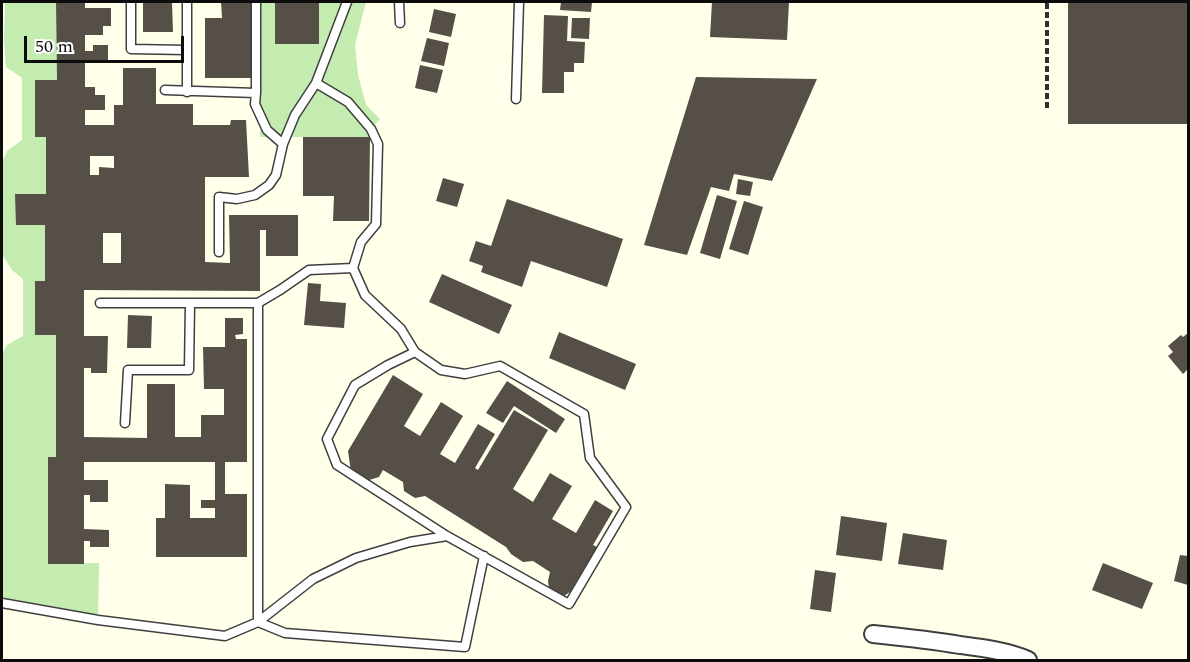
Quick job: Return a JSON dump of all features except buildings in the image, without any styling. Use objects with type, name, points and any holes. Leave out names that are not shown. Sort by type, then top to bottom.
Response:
[{"type":"street","points":[[873,634],[981,648],[1028,660]]},
{"type":"lane","points":[[131,2],[131,49],[187,50]]},
{"type":"lane","points":[[187,2],[187,92]]},
{"type":"lane","points":[[256,2],[255,104],[267,130],[283,144]]},
{"type":"lane","points":[[219,252],[219,197],[237,199],[255,195],[269,185],[276,175],[283,144],[295,115],[316,83],[347,2]]},
{"type":"lane","points":[[399,2],[399,23]]},
{"type":"lane","points":[[516,99],[519,2]]},
{"type":"lane","points":[[316,83],[348,102],[371,129],[378,144],[376,224],[362,243],[352,268],[365,295],[401,329],[415,352],[441,370],[465,374],[500,366],[584,414],[590,458],[626,507],[569,604],[447,536],[337,465],[327,439],[355,385],[387,365],[415,352]]},
{"type":"lane","points":[[165,90],[256,93]]},
{"type":"lane","points":[[100,303],[258,303],[309,270],[352,268]]},
{"type":"lane","points":[[125,423],[128,370],[189,370],[190,303]]},
{"type":"lane","points":[[258,303],[258,622]]},
{"type":"lane","points":[[2,603],[98,620],[225,636],[258,622],[313,579],[356,558],[410,542],[447,536]]},
{"type":"lane","points":[[258,622],[285,633],[465,647],[484,556]]},
{"type":"path","points":[[1047,2],[1047,108]]},
{"type":"green space","points":[[5,2],[56,2],[57,80],[35,81],[35,136],[46,137],[46,194],[16,194],[16,225],[45,225],[45,281],[35,282],[35,335],[56,335],[56,457],[48,457],[49,564],[99,563],[98,620],[2,603],[2,354],[7,345],[23,336],[23,279],[12,270],[2,254],[2,162],[7,151],[22,140],[22,78],[6,67]]},
{"type":"green space","points":[[260,2],[366,2],[355,45],[358,75],[366,105],[380,119],[371,129],[370,137],[260,137]]}]
